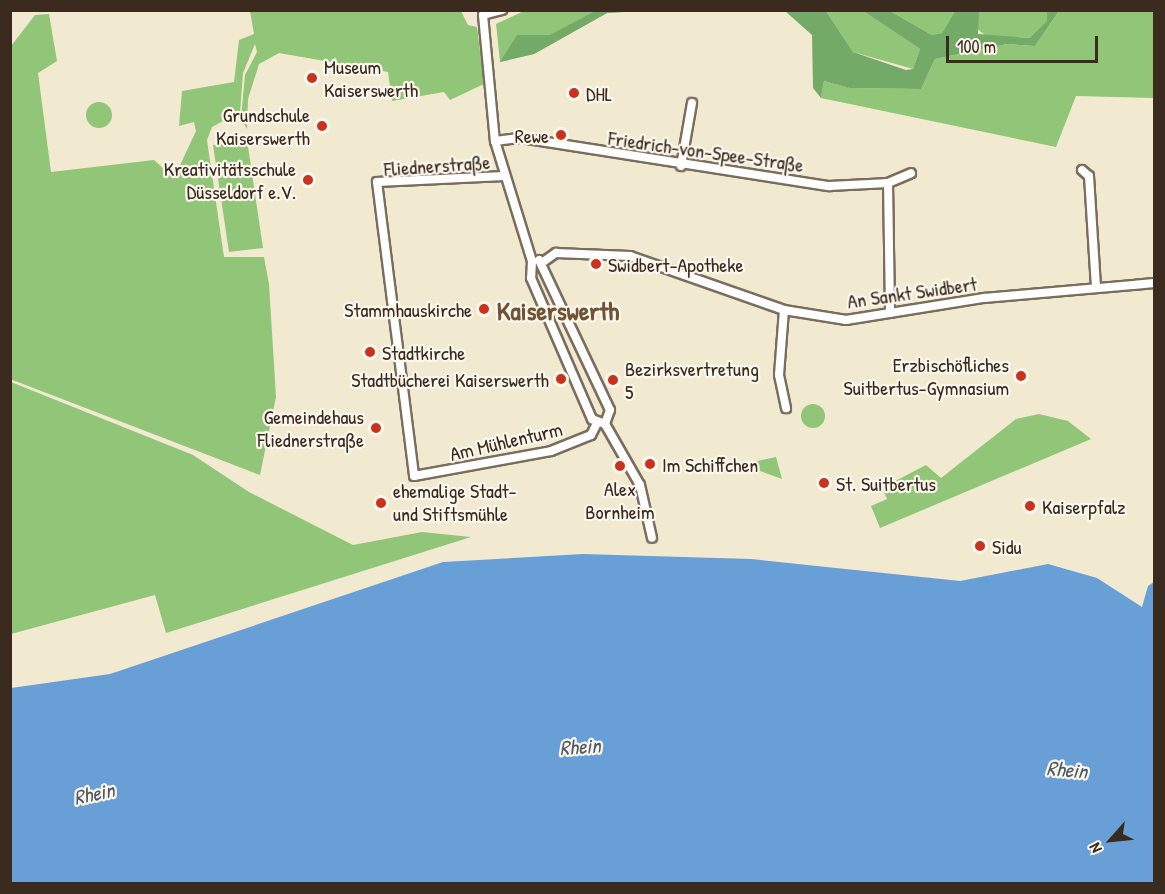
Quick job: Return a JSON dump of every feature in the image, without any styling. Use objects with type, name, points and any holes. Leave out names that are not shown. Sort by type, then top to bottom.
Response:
[{"type":"street","points":[[502,10],[480,13],[487,28],[494,88],[495,141],[532,261],[531,278],[601,423],[640,485],[652,538]]},
{"type":"street","points":[[681,166],[692,103]]},
{"type":"street","name":"Friedrich-von-Spee-Straße","points":[[495,141],[520,138],[681,166],[829,186],[888,183],[910,173]]},
{"type":"street","points":[[1082,170],[1089,176],[1096,286]]},
{"type":"street","name":"Fliednerstraße","points":[[414,476],[377,182],[504,176]]},
{"type":"street","points":[[888,183],[890,313]]},
{"type":"street","name":"An Sankt Swidbert","points":[[543,262],[556,253],[630,256],[784,310],[846,320],[1096,286],[1155,283]]},
{"type":"street","points":[[532,261],[543,262],[610,410],[601,423]]},
{"type":"street","points":[[784,310],[779,375],[786,408]]},
{"type":"street","name":"Am Mühlenturm","points":[[414,476],[551,451],[591,435],[601,423]]},
{"type":"green space","points":[[597,10],[639,11],[607,13],[534,54],[500,62],[517,35],[550,35]]},
{"type":"green space","points":[[250,11],[461,11],[468,25],[477,27],[484,84],[450,100],[444,92],[392,101],[388,72],[279,53],[259,64],[248,99],[247,129],[241,118],[245,75],[257,52],[255,44],[243,73],[240,112],[212,127],[207,140],[224,257],[264,257],[269,284],[276,397],[260,475],[10,379],[11,46],[35,15],[49,14],[57,61],[38,73],[51,172],[154,160],[174,178],[196,131],[194,122],[179,126],[182,91],[234,82],[239,40],[254,34]]},
{"type":"green space","points":[[524,11],[639,11],[607,13],[534,54],[500,62],[496,24]]},
{"type":"green space","points":[[785,11],[826,11],[853,52],[906,70],[913,69],[920,49],[863,11],[890,11],[932,35],[942,33],[955,11],[979,11],[978,34],[1030,38],[1047,21],[1047,11],[1059,11],[1035,46],[1007,44],[935,59],[921,89],[850,88],[824,81],[821,98],[813,88],[812,35]]},
{"type":"green space","points":[[826,11],[863,11],[920,49],[913,69],[853,52]]},
{"type":"green space","points":[[890,11],[955,11],[942,33],[932,35]]},
{"type":"green space","points":[[979,11],[1047,11],[1047,21],[1034,38],[986,36],[974,26]]},
{"type":"green space","points":[[1059,11],[1154,11],[1154,98],[1076,96],[1056,147],[821,98],[824,81],[851,88],[921,89],[935,59],[1007,44],[1035,46]]},
{"type":"green space","points":[[99,102],[108,106],[112,115],[108,124],[99,128],[90,124],[86,115],[90,106]]},
{"type":"green space","points":[[247,140],[263,248],[229,252],[213,145]]},
{"type":"green space","points":[[11,382],[193,455],[249,492],[353,545],[422,532],[471,537],[166,633],[155,595],[11,634]]},
{"type":"green space","points":[[813,404],[818,405],[824,411],[824,421],[818,427],[813,428],[808,427],[802,421],[801,416],[802,411],[808,405]]},
{"type":"green space","points":[[1039,414],[1068,421],[1091,439],[880,528],[871,506],[887,499],[882,488],[926,465],[941,478],[1016,419]]},
{"type":"green space","points":[[776,457],[782,479],[752,468],[753,462]]},
{"type":"water","name":"Rhein","points":[[583,554],[751,559],[960,581],[1048,564],[1097,578],[1142,607],[1148,586],[1154,582],[1154,883],[11,883],[11,688],[110,674],[443,562]]},
{"type":"place","name":"Museum Kaiserswerth","points":[[312,78]]},
{"type":"place","name":"DHL","points":[[574,93]]},
{"type":"place","name":"Grundschule Kaiserswerth","points":[[322,126]]},
{"type":"place","name":"Rewe","points":[[561,135]]},
{"type":"place","name":"Kreativitätsschule Düsseldorf e.V.","points":[[308,180]]},
{"type":"place","name":"Swidbert-Apotheke","points":[[596,264]]},
{"type":"place","name":"Stammhauskirche","points":[[484,309]]},
{"type":"place","name":"Stadtkirche","points":[[370,352]]},
{"type":"place","name":"Erzbischöfliches Suitbertus-Gymnasium","points":[[1021,376]]},
{"type":"place","name":"Stadtbücherei Kaiserswerth","points":[[561,379]]},
{"type":"place","name":"Bezirksvertretung 5","points":[[613,380]]},
{"type":"place","name":"Gemeindehaus Fliednerstraße","points":[[376,428]]},
{"type":"place","name":"Im Schiffchen","points":[[650,464]]},
{"type":"place","name":"Alex Bornheim","points":[[620,466]]},
{"type":"place","name":"St. Suitbertus","points":[[824,483]]},
{"type":"place","name":"ehemalige Stadt- und Stiftsmühle","points":[[381,503]]},
{"type":"place","name":"Kaiserpfalz","points":[[1030,506]]},
{"type":"place","name":"Sidu","points":[[980,546]]},
{"type":"district","name":"Kaiserswerth","points":[[558,311]]}]
